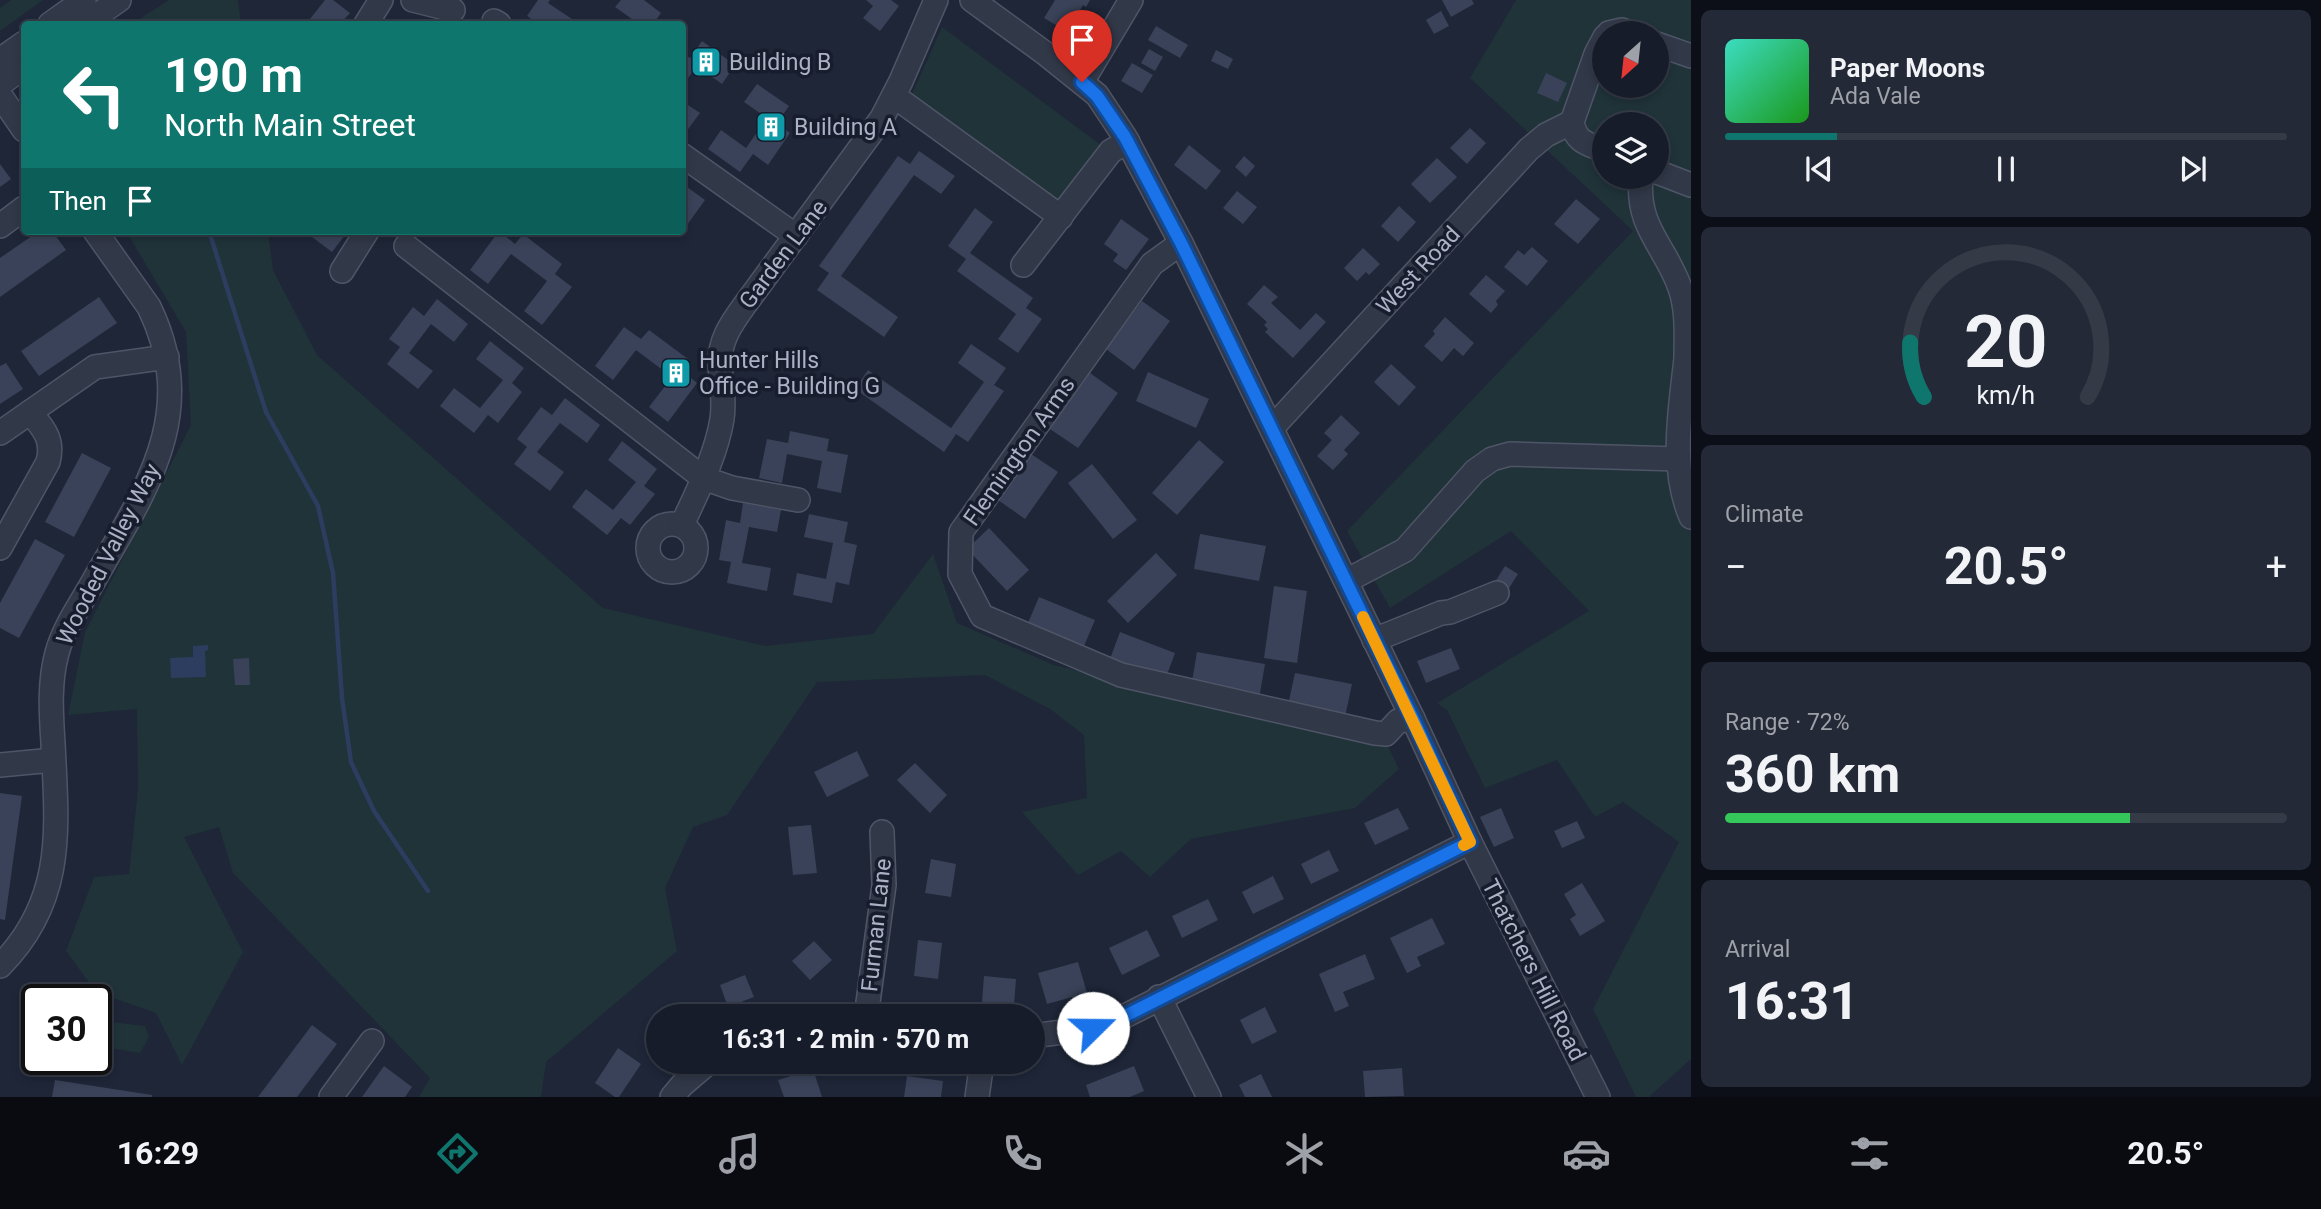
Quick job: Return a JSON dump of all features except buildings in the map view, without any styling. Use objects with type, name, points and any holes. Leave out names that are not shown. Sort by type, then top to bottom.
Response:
[{"type":"street","points":[[54,21],[84,0]]},
{"type":"street","points":[[89,21],[119,0]]},
{"type":"street","points":[[368,21],[382,0]]},
{"type":"street","points":[[413,0],[452,12]]},
{"type":"street","name":"Garden Lane","points":[[682,526],[703,478],[722,420],[724,403],[720,351],[724,337],[878,125],[894,96],[936,0]]},
{"type":"street","name":"Thatchers Hill Road","points":[[972,0],[1082,82],[1104,105],[1128,142],[1181,243],[1346,580],[1470,842],[1598,1097]]},
{"type":"street","points":[[1082,82],[1131,0]]},
{"type":"street","points":[[0,60],[21,45]]},
{"type":"street","points":[[1670,49],[1691,56]]},
{"type":"street","points":[[1592,65],[1572,122],[1574,133],[1581,141],[1592,146]]},
{"type":"street","points":[[0,84],[21,69]]},
{"type":"street","points":[[0,95],[21,126]]},
{"type":"street","points":[[894,96],[1061,217]]},
{"type":"street","name":"West Road","points":[[1272,428],[1529,149],[1546,135],[1572,122]]},
{"type":"street","points":[[1023,265],[1111,151],[1128,142]]},
{"type":"street","points":[[686,158],[796,236]]},
{"type":"street","points":[[1669,177],[1691,185]]},
{"type":"street","points":[[1639,189],[1644,222],[1681,289],[1688,359],[1678,459],[1680,483],[1691,517]]},
{"type":"street","points":[[0,226],[21,210]]},
{"type":"street","name":"Wooded Valley Way","points":[[0,966],[32,926],[51,879],[56,829],[52,760],[52,683],[57,652],[70,621],[127,521],[156,463],[169,415],[171,398],[167,356],[161,335],[149,307],[98,235]]},
{"type":"street","points":[[342,271],[364,235]]},
{"type":"street","name":"Flemington Arms","points":[[1181,243],[1152,264],[961,532],[960,575],[982,616],[1121,675],[1375,733],[1386,734],[1398,721],[1413,719]]},
{"type":"street","points":[[406,246],[703,478],[732,488],[799,500]]},
{"type":"street","points":[[0,433],[95,367],[167,356]]},
{"type":"street","points":[[0,548],[48,462],[51,451],[47,433],[30,412]]},
{"type":"street","points":[[1346,580],[1405,550],[1475,471],[1492,459],[1510,454],[1678,459]]},
{"type":"street","points":[[1374,640],[1497,593]]},
{"type":"street","points":[[0,765],[52,760]]},
{"type":"street","name":"Furman Lane","points":[[868,1004],[884,886],[881,832]]},
{"type":"street","points":[[1045,1034],[1093,1028],[1117,1020],[1470,842]]},
{"type":"street","points":[[1159,998],[1209,1097]]},
{"type":"street","points":[[331,1097],[372,1041]]},
{"type":"street","points":[[672,1097],[694,1074]]},
{"type":"street","points":[[977,1097],[980,1074]]},
{"type":"shaded area","points":[[11,0],[43,0],[0,31],[0,8]]},
{"type":"shaded area","points":[[169,0],[238,0],[241,21],[137,21]]},
{"type":"shaded area","points":[[1516,0],[1691,0],[1691,1059],[1649,1097],[1636,1097],[1593,1009],[1679,842],[1623,802],[1595,817],[1557,760],[1485,788],[1447,710],[1437,703],[1589,611],[1511,531],[1390,608],[1347,531],[1633,231],[1470,78]]},
{"type":"shaded area","points":[[942,27],[1101,145],[1097,157],[1060,204],[912,94]]},
{"type":"shaded area","points":[[128,235],[269,235],[273,270],[317,355],[603,608],[765,646],[873,634],[933,554],[957,623],[1054,665],[1374,741],[1384,738],[1399,769],[1355,808],[1191,839],[1150,877],[1121,851],[1078,875],[1022,812],[1087,798],[1084,735],[1050,709],[985,675],[817,682],[727,815],[693,827],[665,888],[677,951],[546,1062],[541,1097],[419,1097],[430,1078],[233,873],[219,827],[184,837],[243,952],[182,1065],[156,1013],[112,998],[112,984],[90,984],[66,951],[94,877],[129,874],[138,789],[137,709],[68,715],[85,632],[191,425],[186,332]]},
{"type":"shaded area","points":[[112,1022],[145,1026],[149,1037],[140,1053],[112,1048]]},
{"type":"water","points":[[208,645],[208,650],[205,651],[206,677],[171,678],[170,658],[193,657],[193,646]]},
{"type":"waterway","points":[[210,235],[266,412],[318,506],[333,573],[342,698],[351,762],[374,811],[428,891]]},
{"type":"slow traffic","points":[[1363,617],[1470,842],[1464,845]]},
{"type":"place","name":"Building B","points":[[706,62]]},
{"type":"place","name":"Building A","points":[[771,127]]},
{"type":"place","name":"Hunter Hills Office - Building G","points":[[676,373]]},
{"type":"route","points":[[1082,82],[1097,96],[1125,137],[1181,243],[1346,580],[1470,842],[1117,1020],[1093,1028]]}]
